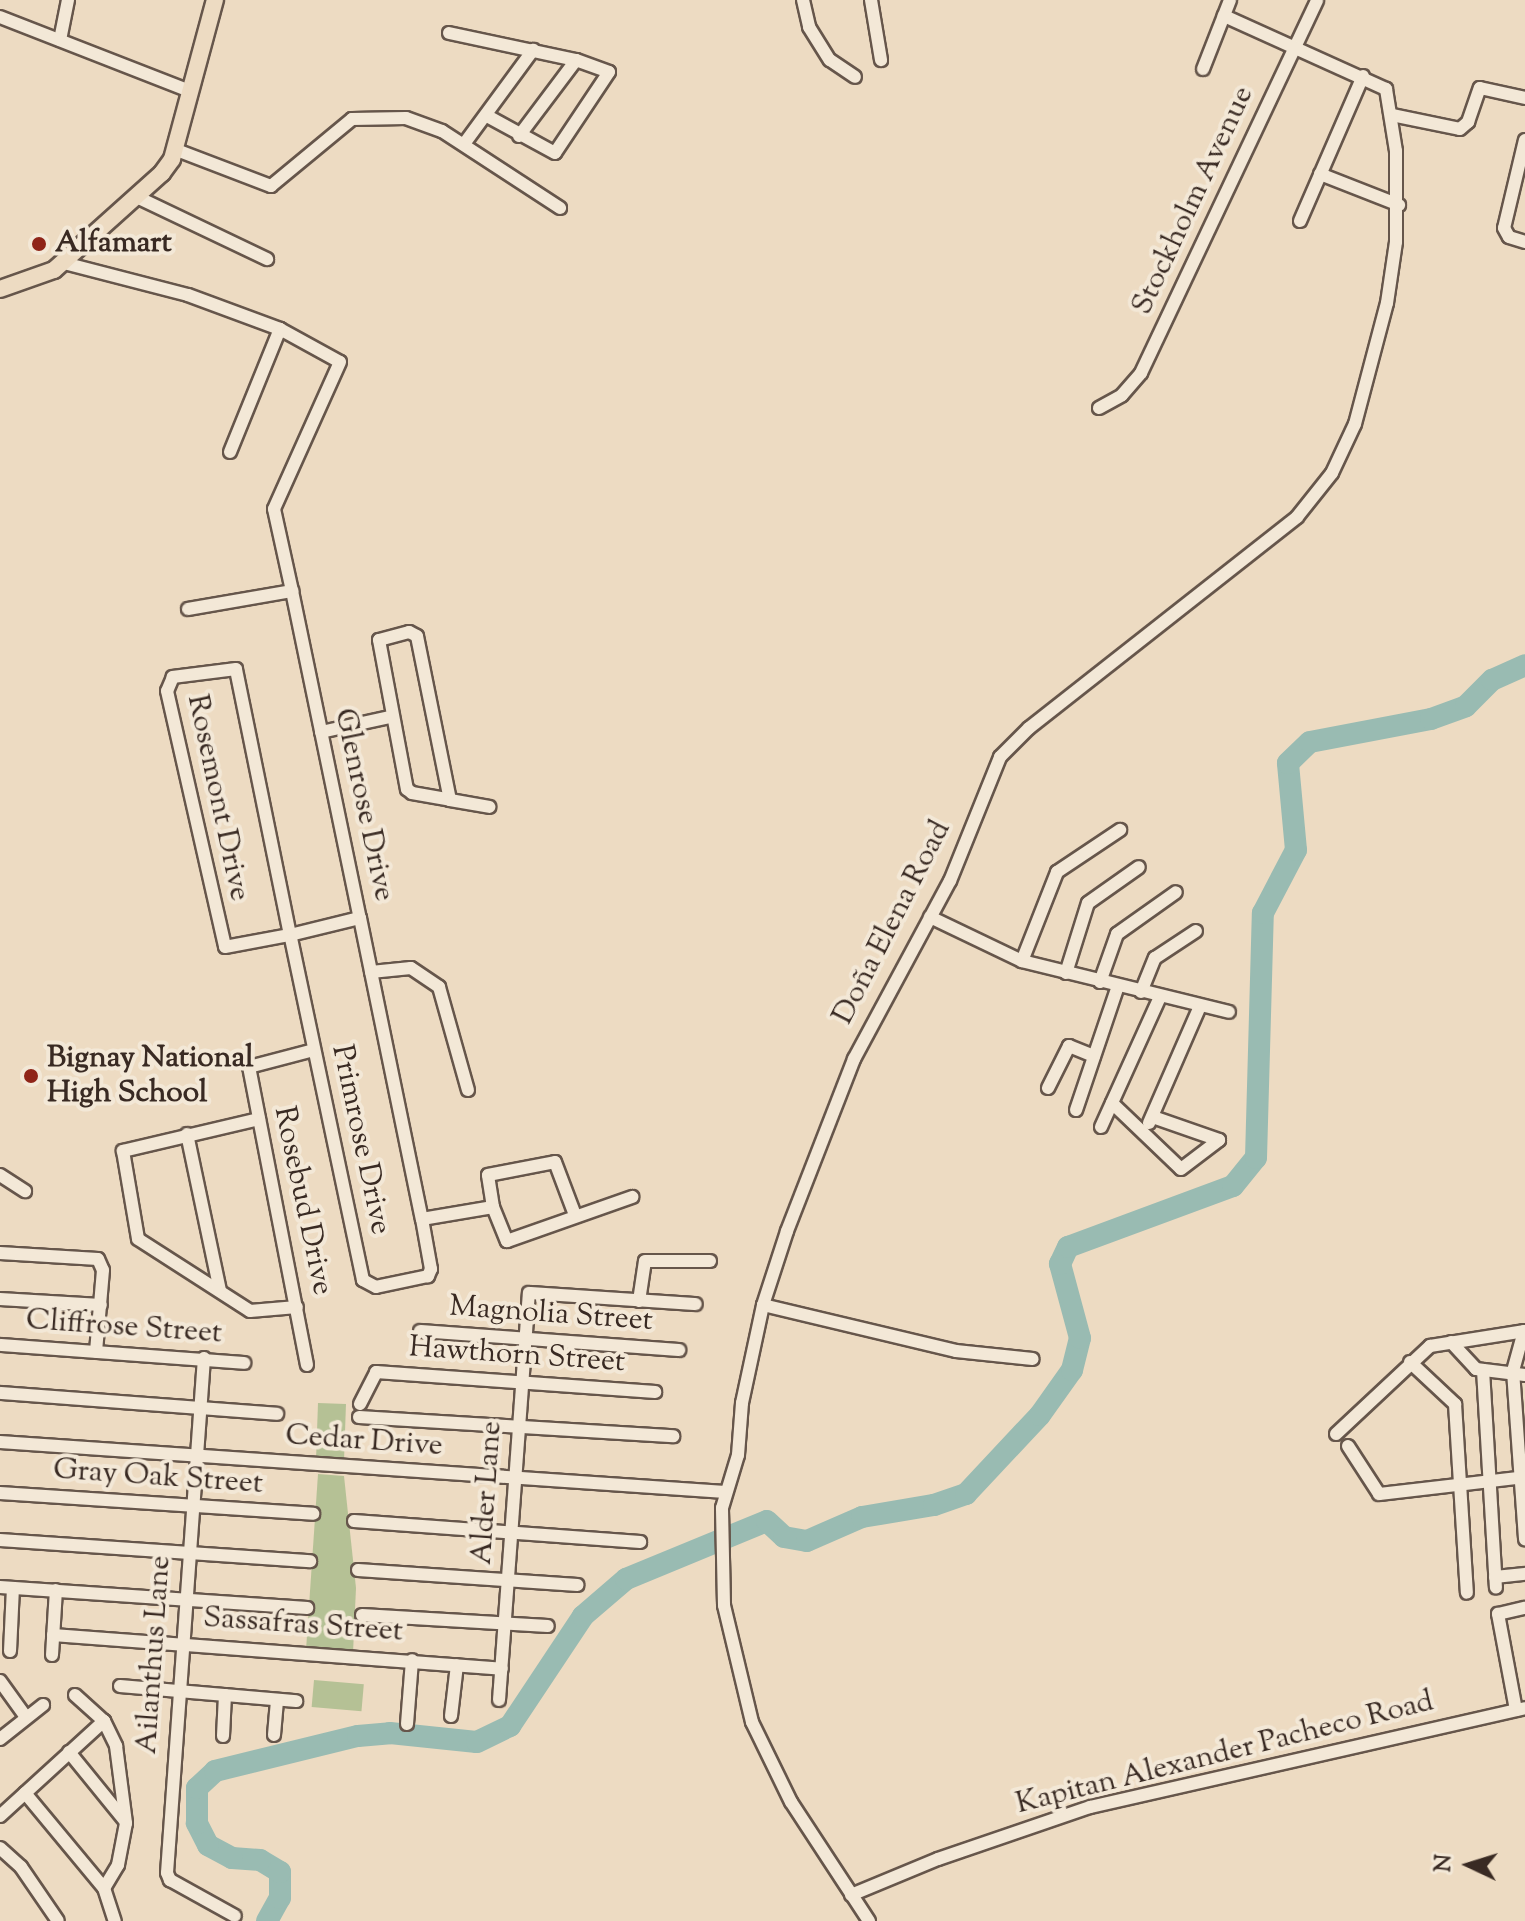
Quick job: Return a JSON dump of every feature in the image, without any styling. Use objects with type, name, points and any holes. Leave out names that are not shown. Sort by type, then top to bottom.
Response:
[{"type":"main road","points":[[0,289],[39,279],[64,263],[139,198],[162,173],[174,149],[215,0]]},
{"type":"street","points":[[60,40],[68,0]]},
{"type":"street","points":[[803,0],[809,27],[830,60],[855,77]]},
{"type":"street","points":[[871,0],[881,60]]},
{"type":"street","points":[[1203,69],[1230,0]]},
{"type":"street","name":"Stockholm Avenue","points":[[1099,408],[1122,395],[1141,373],[1317,0]]},
{"type":"street","points":[[1224,16],[1363,76],[1300,221]]},
{"type":"street","points":[[0,17],[190,91]]},
{"type":"street","points":[[449,33],[576,60],[607,70],[609,76],[555,153],[487,116]]},
{"type":"street","points":[[464,144],[533,50]]},
{"type":"street","points":[[519,136],[576,60]]},
{"type":"street","name":"Doña Elena Road","points":[[869,1921],[791,1802],[752,1722],[729,1631],[719,1559],[720,1525],[725,1492],[738,1455],[742,1403],[763,1305],[854,1059],[960,859],[993,770],[1012,743],[1276,536],[1332,473],[1355,424],[1387,303],[1399,205],[1392,115],[1386,89],[1363,76]]},
{"type":"street","points":[[1392,115],[1460,129],[1468,122],[1480,88],[1525,98]]},
{"type":"street","points":[[174,149],[271,186],[352,119],[406,118],[464,144],[560,208]]},
{"type":"street","points":[[1525,140],[1504,228],[1509,237],[1525,242]]},
{"type":"street","points":[[1320,174],[1399,205]]},
{"type":"street","points":[[139,198],[267,259]]},
{"type":"street","points":[[64,263],[188,295],[280,329],[230,452]]},
{"type":"street","name":"Glenrose Drive","points":[[280,329],[340,362],[274,504],[431,1269]]},
{"type":"street","points":[[188,609],[292,591]]},
{"type":"street","points":[[450,800],[414,632],[377,642],[407,789],[450,800],[489,807]]},
{"type":"street","name":"Primrose Drive","points":[[236,669],[363,1280],[376,1287],[428,1276],[431,1269]]},
{"type":"street","name":"Rosemont Drive","points":[[236,669],[173,677],[167,683],[225,947],[290,935]]},
{"type":"street","points":[[321,732],[390,717]]},
{"type":"street","points":[[1022,961],[1057,872],[1120,830]]},
{"type":"street","points":[[1066,973],[1088,903],[1139,867]]},
{"type":"street","points":[[1100,982],[1117,934],[1176,892]]},
{"type":"street","points":[[930,917],[1022,961],[1229,1012]]},
{"type":"street","points":[[290,935],[360,918]]},
{"type":"street","points":[[1141,992],[1155,958],[1196,931]]},
{"type":"street","points":[[371,972],[411,968],[439,987],[468,1090]]},
{"type":"street","points":[[1076,1110],[1118,986]]},
{"type":"street","points":[[1101,1127],[1160,997]]},
{"type":"street","points":[[1144,1133],[1200,1006]]},
{"type":"street","points":[[1048,1088],[1067,1048],[1094,1056]]},
{"type":"street","name":"Rosebud Drive","points":[[307,1365],[249,1067],[314,1050]]},
{"type":"street","points":[[1112,1103],[1181,1169],[1219,1140],[1153,1117]]},
{"type":"street","points":[[259,1119],[123,1151],[138,1239],[257,1313],[297,1307]]},
{"type":"street","points":[[187,1134],[220,1290]]},
{"type":"street","points":[[575,1215],[555,1162],[488,1175],[493,1207],[507,1241],[632,1197]]},
{"type":"street","points":[[0,1175],[25,1191]]},
{"type":"street","points":[[422,1219],[493,1207]]},
{"type":"street","points":[[0,1253],[98,1259],[103,1270],[96,1352]]},
{"type":"street","points":[[696,1304],[639,1301],[645,1261],[710,1261]]},
{"type":"street","name":"Alder Lane","points":[[499,1700],[531,1291],[639,1301]]},
{"type":"street","points":[[0,1299],[101,1305]]},
{"type":"street","points":[[763,1305],[956,1351],[1033,1359]]},
{"type":"street","name":"Magnolia Street","points":[[420,1331],[679,1350]]},
{"type":"street","points":[[1336,1434],[1430,1346],[1525,1331],[1519,1373],[1525,1540]]},
{"type":"street","points":[[1451,1342],[1476,1369],[1519,1373]]},
{"type":"street","name":"Cliffrose Street","points":[[0,1345],[244,1363]]},
{"type":"street","name":"Ailanthus Lane","points":[[204,1358],[194,1456],[168,1877],[235,1916]]},
{"type":"street","points":[[1410,1362],[1455,1404],[1467,1593]]},
{"type":"street","points":[[1483,1370],[1495,1582],[1525,1574]]},
{"type":"street","name":"Hawthorn Street","points":[[519,1427],[359,1411],[376,1372],[655,1392]]},
{"type":"street","points":[[0,1393],[277,1414]]},
{"type":"street","points":[[519,1427],[673,1436]]},
{"type":"street","name":"Cedar Drive","points":[[0,1442],[725,1492]]},
{"type":"street","points":[[1348,1446],[1379,1494],[1522,1478]]},
{"type":"street","name":"Gray Oak Street","points":[[0,1493],[313,1514]]},
{"type":"street","points":[[354,1521],[640,1542]]},
{"type":"street","points":[[0,1540],[310,1561]]},
{"type":"street","points":[[358,1570],[577,1585]]},
{"type":"street","points":[[10,1651],[6,1587],[185,1597],[307,1608]]},
{"type":"street","points":[[52,1655],[56,1590]]},
{"type":"street","points":[[1520,1709],[1498,1610],[1525,1608]]},
{"type":"street","points":[[362,1615],[548,1626]]},
{"type":"street","name":"Sassafras Street","points":[[53,1635],[502,1669]]},
{"type":"street","points":[[407,1724],[412,1660]]},
{"type":"street","points":[[451,1716],[457,1665]]},
{"type":"street","points":[[0,1681],[26,1717]]},
{"type":"street","points":[[120,1686],[296,1701]]},
{"type":"street","points":[[75,1695],[104,1721],[116,1746],[126,1823],[118,1865],[104,1888]]},
{"type":"street","points":[[223,1736],[225,1695]]},
{"type":"street","points":[[274,1735],[277,1700]]},
{"type":"street","points":[[0,1739],[43,1705]]},
{"type":"street","name":"Kapitan Alexander Pacheco Road","points":[[851,1895],[938,1859],[1090,1807],[1520,1709]]},
{"type":"street","points":[[0,1816],[104,1721]]},
{"type":"street","points":[[69,1752],[126,1823]]},
{"type":"street","points":[[25,1793],[104,1888],[115,1921]]},
{"type":"street","points":[[0,1848],[21,1867],[58,1921]]},
{"type":"green space","points":[[318,1403],[346,1404],[344,1459],[316,1458]]},
{"type":"green space","points":[[318,1474],[344,1476],[356,1588],[353,1653],[306,1650]]},
{"type":"green space","points":[[314,1680],[364,1684],[361,1711],[312,1707]]},
{"type":"waterway","points":[[267,1921],[280,1898],[280,1872],[260,1860],[232,1858],[208,1845],[197,1823],[197,1788],[215,1771],[358,1736],[390,1733],[477,1742],[510,1726],[583,1616],[626,1579],[767,1521],[784,1537],[807,1541],[862,1517],[934,1505],[966,1494],[1040,1415],[1072,1370],[1080,1338],[1060,1264],[1068,1247],[1233,1186],[1256,1158],[1263,913],[1296,850],[1288,763],[1310,742],[1431,719],[1466,706],[1492,680],[1525,665]]},
{"type":"place","name":"Alfamart","points":[[39,244]]},
{"type":"place","name":"Bignay National High School","points":[[31,1076]]}]
